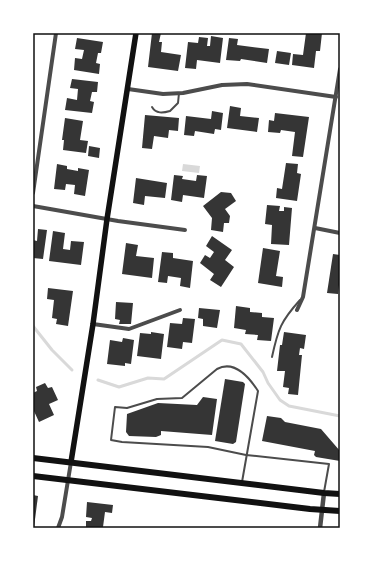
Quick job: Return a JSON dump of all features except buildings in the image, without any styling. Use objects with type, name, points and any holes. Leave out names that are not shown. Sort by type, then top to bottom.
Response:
[{"type":"main road","points":[[71,462],[136,33]]},
{"type":"main road","points":[[33,458],[340,494]]},
{"type":"main road","points":[[33,476],[340,511]]},
{"type":"street","points":[[33,193],[56,33]]},
{"type":"street","points":[[297,310],[303,297],[340,69]]},
{"type":"street","points":[[128,89],[163,94],[179,94],[222,85],[247,84],[336,97]]},
{"type":"street","points":[[33,206],[107,219],[185,230]]},
{"type":"street","points":[[315,228],[340,233]]},
{"type":"street","points":[[93,324],[129,329],[180,310]]},
{"type":"street","points":[[58,528],[62,517],[71,462]]},
{"type":"street","points":[[320,528],[324,493]]},
{"type":"lane","points":[[152,107],[153,110],[158,112],[170,111],[178,103],[179,94]]},
{"type":"lane","points":[[272,357],[279,328],[284,318],[303,297]]},
{"type":"lane","points":[[242,483],[246,455],[258,391],[251,381],[233,366],[223,366],[217,369],[182,398],[157,398],[127,408],[115,407],[111,440],[208,447],[246,455],[329,464],[324,493]]},
{"type":"shaded area","points":[[183,164],[200,166],[199,173],[182,171]]},
{"type":"waterway","points":[[33,326],[52,350],[72,370]]},
{"type":"waterway","points":[[98,380],[119,387],[148,378],[164,379],[222,340],[241,344],[263,372],[268,383],[280,400],[289,406],[340,416]]}]
